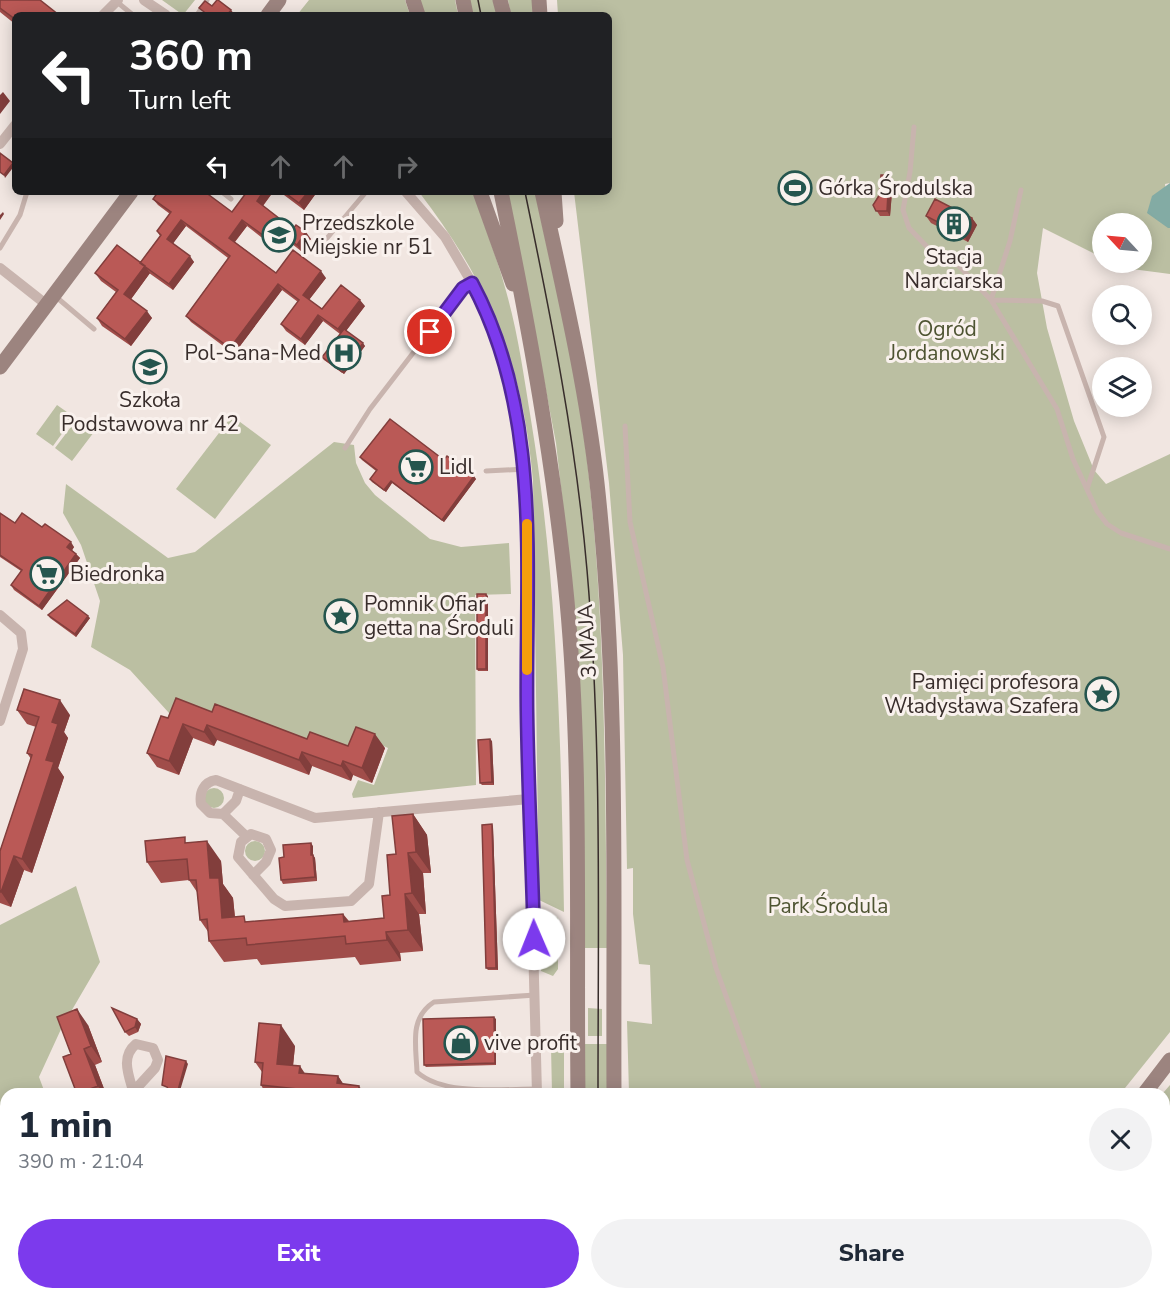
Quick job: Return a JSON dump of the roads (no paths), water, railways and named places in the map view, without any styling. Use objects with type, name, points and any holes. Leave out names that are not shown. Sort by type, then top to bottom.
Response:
[{"type":"main road","points":[[0,367],[129,195]]},
{"type":"main road","points":[[481,195],[502,257],[525,312]]},
{"type":"main road","name":"3 MAJA","points":[[502,195],[525,312],[553,476],[567,604],[575,775],[578,1088]]},
{"type":"main road","name":"3 MAJA","points":[[543,195],[586,407],[604,546],[612,722],[614,1074],[616,1088]]},
{"type":"main road","points":[[555,195],[559,269]]},
{"type":"main road","points":[[1149,1088],[1170,1060]]},
{"type":"street","points":[[144,0],[162,12]]},
{"type":"street","points":[[106,12],[118,1]]},
{"type":"street","points":[[0,144],[12,128]]},
{"type":"street","points":[[409,195],[445,237],[472,283],[493,329],[515,406],[526,469],[529,799],[537,1088]]},
{"type":"street","points":[[0,268],[50,300]]},
{"type":"street","points":[[0,615],[21,633],[23,648],[0,721]]},
{"type":"street","points":[[246,836],[223,814],[210,813],[201,804],[201,792],[205,785],[216,780],[315,818],[529,799]]},
{"type":"street","points":[[223,814],[236,801],[240,789]]},
{"type":"street","points":[[254,875],[270,856],[270,844],[257,835],[246,836],[241,842],[238,856],[274,899],[285,906],[351,901],[369,884],[379,812]]},
{"type":"lane","points":[[118,1],[130,12]]},
{"type":"lane","points":[[914,127],[910,172],[903,210],[909,228],[933,253],[959,266],[991,300],[1057,409],[1073,459],[1097,511],[1107,524],[1121,533],[1170,549]]},
{"type":"lane","points":[[991,300],[1010,241],[1021,190]]},
{"type":"lane","points":[[0,248],[20,215],[26,195]]},
{"type":"lane","points":[[226,195],[231,199]]},
{"type":"lane","points":[[317,250],[363,195]]},
{"type":"lane","points":[[345,448],[370,409],[463,288],[472,283]]},
{"type":"lane","points":[[50,300],[94,328]]},
{"type":"lane","points":[[991,300],[1042,301],[1058,306],[1104,437],[1087,489]]},
{"type":"lane","points":[[625,426],[630,522],[663,667],[687,860],[716,968],[759,1088]]},
{"type":"lane","points":[[486,471],[526,469]]},
{"type":"lane","points":[[459,1088],[444,1087],[429,1082],[417,1072],[416,1021],[423,1009],[434,1002],[535,995]]},
{"type":"water","points":[[1170,183],[1170,228],[1152,217],[1152,213],[1147,213],[1152,196]]},
{"type":"tram line","points":[[478,0],[480,12]]},
{"type":"tram line","points":[[526,195],[569,427],[587,570],[597,766],[598,1088]]},
{"type":"place","name":"Górka Środulska","points":[[795,188]]},
{"type":"place","name":"Stacja Narciarska","points":[[954,224]]},
{"type":"place","name":"Przedszkole Miejskie nr 51","points":[[279,235]]},
{"type":"place","name":"Pol-Sana-Med","points":[[344,353]]},
{"type":"place","name":"Szkoła Podstawowa nr 42","points":[[150,367]]},
{"type":"place","name":"Lidl","points":[[416,467]]},
{"type":"place","name":"Biedronka","points":[[47,574]]},
{"type":"place","name":"Pomnik Ofiar getta na Środuli","points":[[341,616]]},
{"type":"place","name":"Pamięci profesora Władysława Szafera","points":[[1102,694]]},
{"type":"place","name":"vive profit","points":[[461,1043]]},
{"type":"park label","name":"Ogród Jordanowski","points":[[947,341]]},
{"type":"park label","name":"Park Środula","points":[[828,906]]}]
